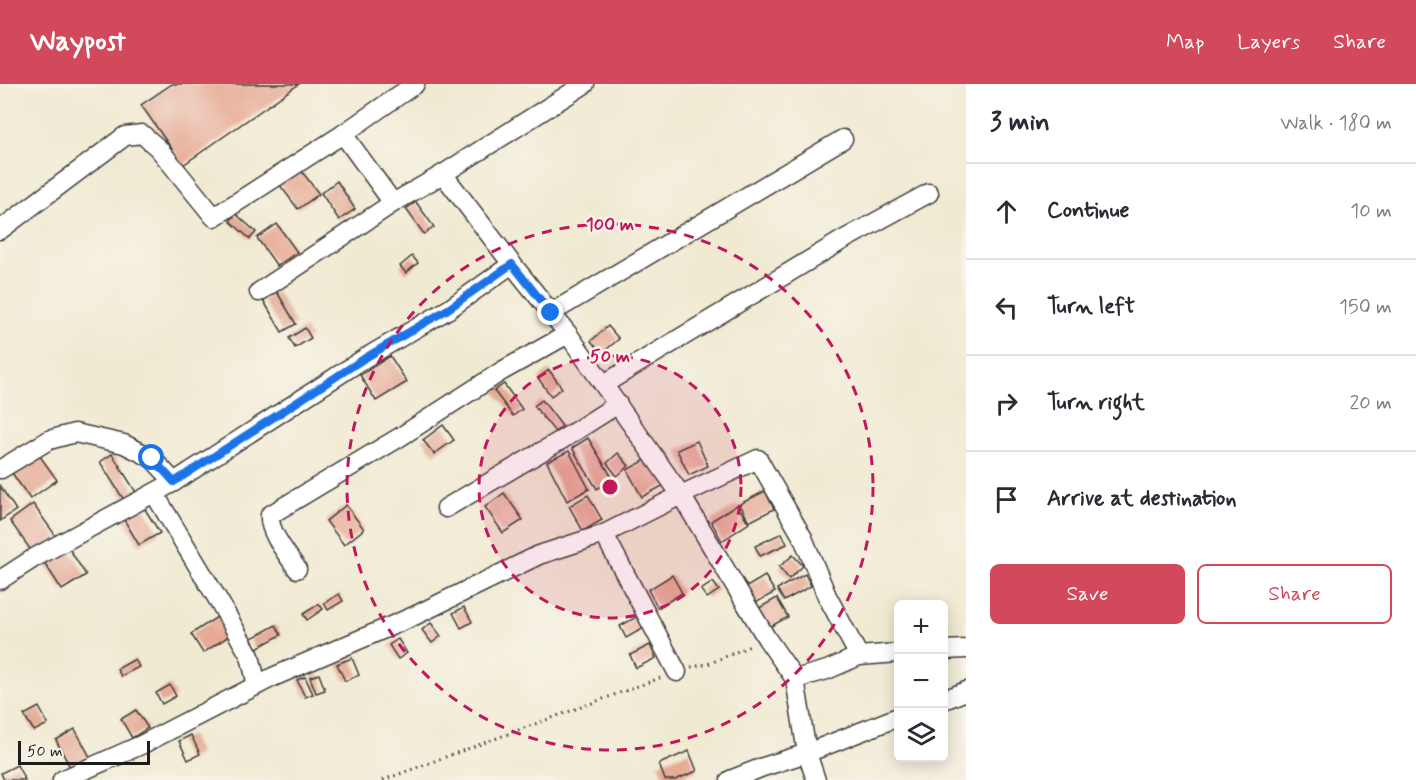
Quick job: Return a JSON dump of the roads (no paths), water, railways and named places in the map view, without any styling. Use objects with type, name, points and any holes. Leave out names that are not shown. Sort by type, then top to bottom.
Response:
[{"type":"street","points":[[0,230],[125,136],[142,134],[159,149],[214,217],[343,134],[415,84]]},
{"type":"street","points":[[259,292],[393,203],[585,84]]},
{"type":"street","points":[[343,134],[393,203]]},
{"type":"street","points":[[551,313],[843,140]]},
{"type":"street","points":[[443,174],[568,334],[618,404],[681,495],[767,639],[795,679],[807,753],[816,780]]},
{"type":"street","points":[[604,384],[841,241],[929,193]]},
{"type":"street","points":[[0,580],[34,558],[174,482],[365,358],[448,309],[512,264]]},
{"type":"street","points":[[297,568],[274,533],[270,515],[400,437],[502,371],[568,334]]},
{"type":"street","points":[[446,508],[618,404]]},
{"type":"street","points":[[1,469],[49,440],[75,433],[124,444],[152,458],[174,482]]},
{"type":"street","points":[[62,780],[141,745],[257,685],[414,616],[539,555],[604,534],[758,459],[803,538],[827,596],[859,656]]},
{"type":"street","points":[[154,493],[250,656],[257,685]]},
{"type":"street","points":[[604,534],[677,672]]},
{"type":"street","points":[[948,650],[966,649]]},
{"type":"street","points":[[795,679],[827,670],[859,656],[894,653]]},
{"type":"street","points":[[948,698],[966,691]]},
{"type":"street","points":[[730,780],[894,719]]}]
